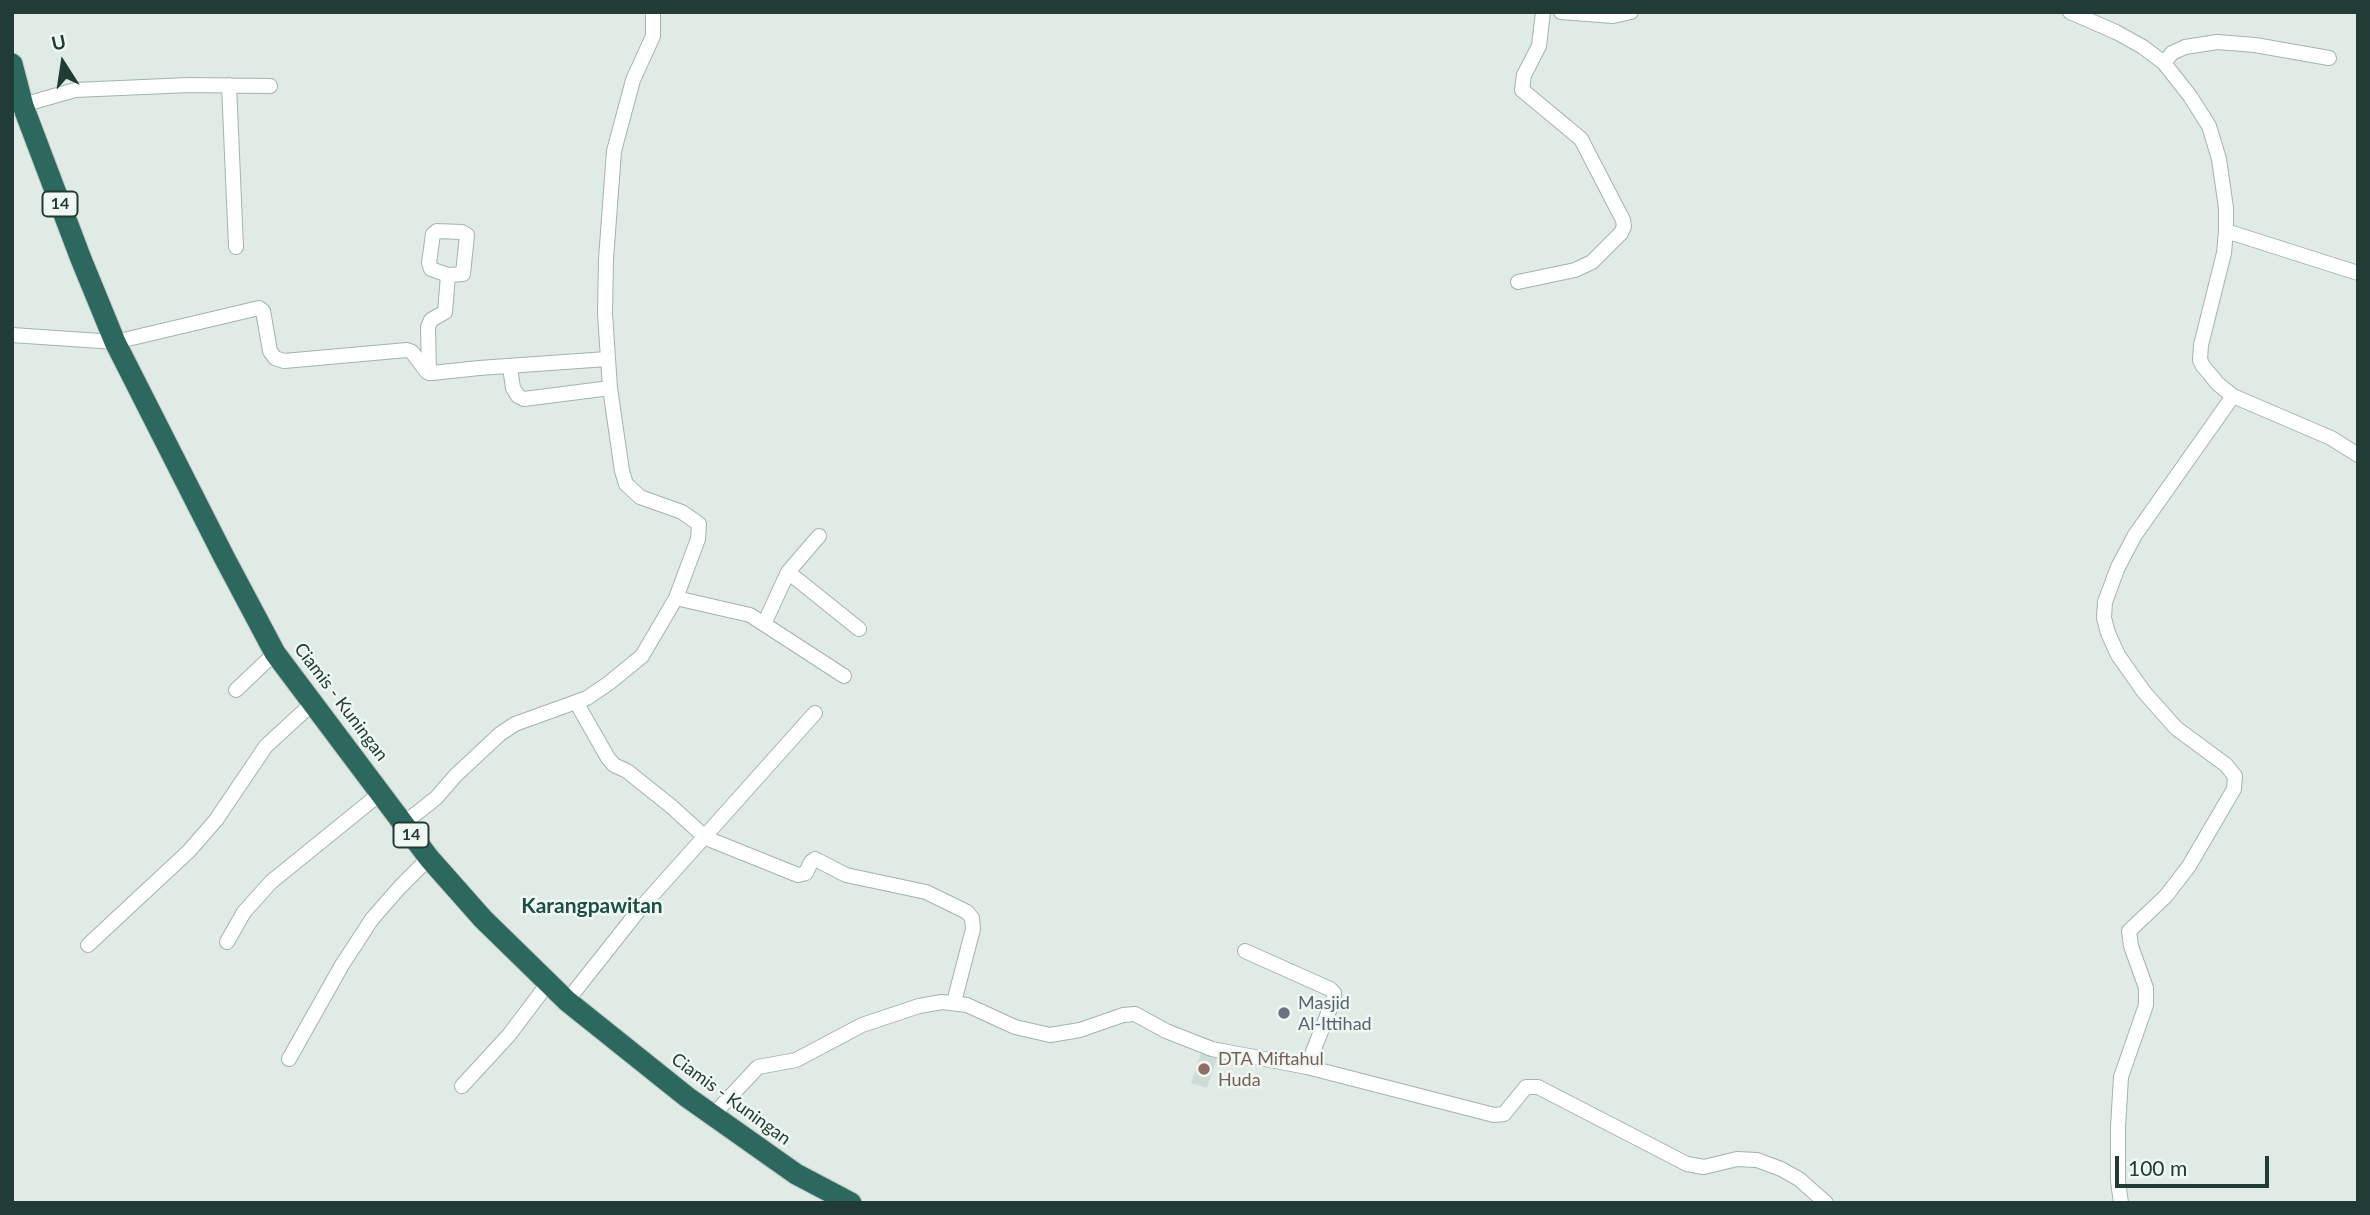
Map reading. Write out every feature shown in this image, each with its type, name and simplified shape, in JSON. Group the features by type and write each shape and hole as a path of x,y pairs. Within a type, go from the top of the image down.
{"highway":[{"name":"Ciamis - Kuningan","path":"12,64 18,107 115,342 275,653 429,858 483,919 567,1001 634,1056 713,1115 796,1174 851,1203"}],"street":[{"path":"403,824 436,798 456,775 500,734 515,724 576,702 609,683 642,656 676,598 698,539 699,524 682,512 640,497 626,484 607,359 605,279 614,151 633,80 653,36 653,12"},
{"path":"1518,282 1575,270 1591,262 1621,233 1624,226 1581,139 1522,90 1524,75 1539,46 1543,12"},
{"path":"1561,12 1613,16 1631,12"},
{"path":"2070,12 2116,32 2164,63 2196,104 2209,126 2219,159 2226,208 2226,231 2224,253 2200,354 2203,366 2217,384 2233,396 2331,438 2358,456"},
{"path":"2164,63 2172,53 2185,47 2217,42 2255,45 2329,58"},
{"path":"229,85 236,247"},
{"path":"18,107 47,96 75,90 270,86"},
{"path":"2226,231 2358,272"},
{"path":"429,373 428,327 431,320 445,312 448,275"},
{"path":"12,335 115,342 259,308 264,311 270,351 279,360 407,350 412,352 429,373"},
{"path":"429,373 607,359"},
{"path":"510,367 513,388 518,396 524,399 610,388"},
{"path":"2121,1203 2118,1181 2118,1127 2121,1077 2146,1005 2146,988 2131,946 2129,931 2166,896 2189,866 2234,789 2235,776 2226,765 2176,728 2144,692 2118,655 2108,633 2104,618 2105,601 2113,578 2135,535 2233,396"},
{"path":"764,624 788,572 819,536"},
{"path":"788,572 859,629"},
{"path":"676,598 750,615 844,676"},
{"path":"236,690 275,653"},
{"path":"88,945 189,851 216,820 265,746 314,702"},
{"path":"576,702 614,765 626,771 672,807 706,838 790,872 803,874 812,861 817,860 846,875 926,892 967,912 972,918 973,929 954,1002"},
{"path":"567,1001 639,910 815,713"},
{"path":"227,942 244,912 271,882 382,792"},
{"path":"289,1059 372,919 429,858"},
{"path":"1245,951 1334,993 1307,1067"},
{"path":"462,1086 502,1043 549,982"},
{"path":"713,1115 758,1067 796,1060 862,1025 919,1006 954,1002 978,1009 1023,1030 1050,1035 1080,1030 1123,1015 1135,1014 1166,1031 1212,1049 1307,1067 1500,1115 1504,1114 1525,1087 1538,1087 1607,1125 1688,1164 1704,1167 1737,1159 1757,1160 1782,1169 1799,1179 1826,1203"}],"shaded area":[{"name":"DTA Miftahul Huda","path":"1202,1050 1218,1055 1207,1088 1191,1083"}],"place":[{"name":"Masjid Al-Ittihad","path":"1284,1013"},
{"name":"DTA Miftahul Huda","path":"1204,1069"}],"district":[{"name":"Karangpawitan","path":"592,906"}]}
